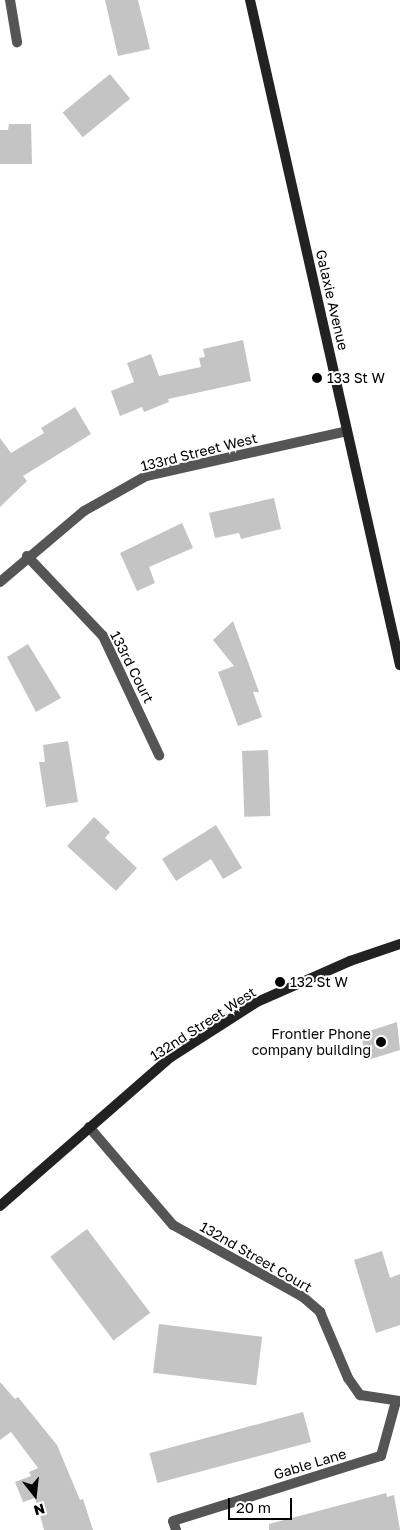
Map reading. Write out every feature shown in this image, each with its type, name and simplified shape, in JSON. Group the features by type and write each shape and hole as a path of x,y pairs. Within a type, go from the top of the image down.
{"street":[{"path":"10,0 17,42"},
{"name":"Galaxie Avenue","path":"250,0 400,665"},
{"name":"133rd Street West","path":"0,582 27,556 84,511 146,476 347,431"},
{"name":"133rd Court","path":"27,556 103,636 159,755"},
{"name":"132nd Street West","path":"0,1206 171,1057 257,1002 350,961 400,944"},
{"name":"132nd Street Court","path":"89,1127 173,1225 302,1297 320,1312 348,1378 360,1394 398,1401"},
{"name":"Gable Lane","path":"176,1530 173,1521 381,1456 398,1401"}],"building":[{"path":"105,0 138,0 150,49 118,56"},
{"path":"110,74 130,99 83,137 63,112"},
{"path":"9,124 31,124 32,164 0,164 0,130 8,130"},
{"path":"243,340 251,381 168,399 169,402 144,412 142,407 120,416 111,391 134,382 127,363 151,354 159,376 201,367 199,358 205,357 203,349"},
{"path":"75,407 91,434 23,476 27,481 0,507 0,438 11,453 44,433 41,428"},
{"path":"274,498 281,529 241,539 239,533 215,538 209,513"},
{"path":"182,523 193,548 149,567 155,583 137,591 120,553"},
{"path":"233,621 259,692 253,692 262,717 238,726 218,672 234,666 213,640"},
{"path":"28,644 61,698 36,712 7,657"},
{"path":"68,741 78,802 46,807 39,762 45,762 43,745"},
{"path":"268,750 270,816 244,817 242,751"},
{"path":"94,817 110,832 105,838 137,868 116,891 67,846"},
{"path":"216,825 242,868 223,879 211,859 176,881 162,859"},
{"name":"Frontier Phone company building","path":"397,1022 400,1050 368,1060 360,1034"},
{"path":"87,1229 150,1313 113,1341 50,1257"},
{"path":"382,1251 390,1278 400,1274 400,1325 376,1333 354,1260"},
{"path":"159,1324 262,1337 256,1385 153,1373"},
{"path":"0,1382 15,1399 18,1397 57,1445 80,1500 83,1499 93,1530 44,1530 35,1498 23,1502 15,1482 31,1476 29,1472 38,1468 11,1432 0,1440"},
{"path":"303,1412 311,1442 157,1483 149,1453"},
{"path":"386,1493 387,1497 394,1495 400,1530 269,1530 269,1524"}],"place":[{"name":"133 St W","path":"317,378"},
{"name":"132 St W","path":"280,982"},
{"name":"Frontier Phone company building","path":"381,1042"}]}
